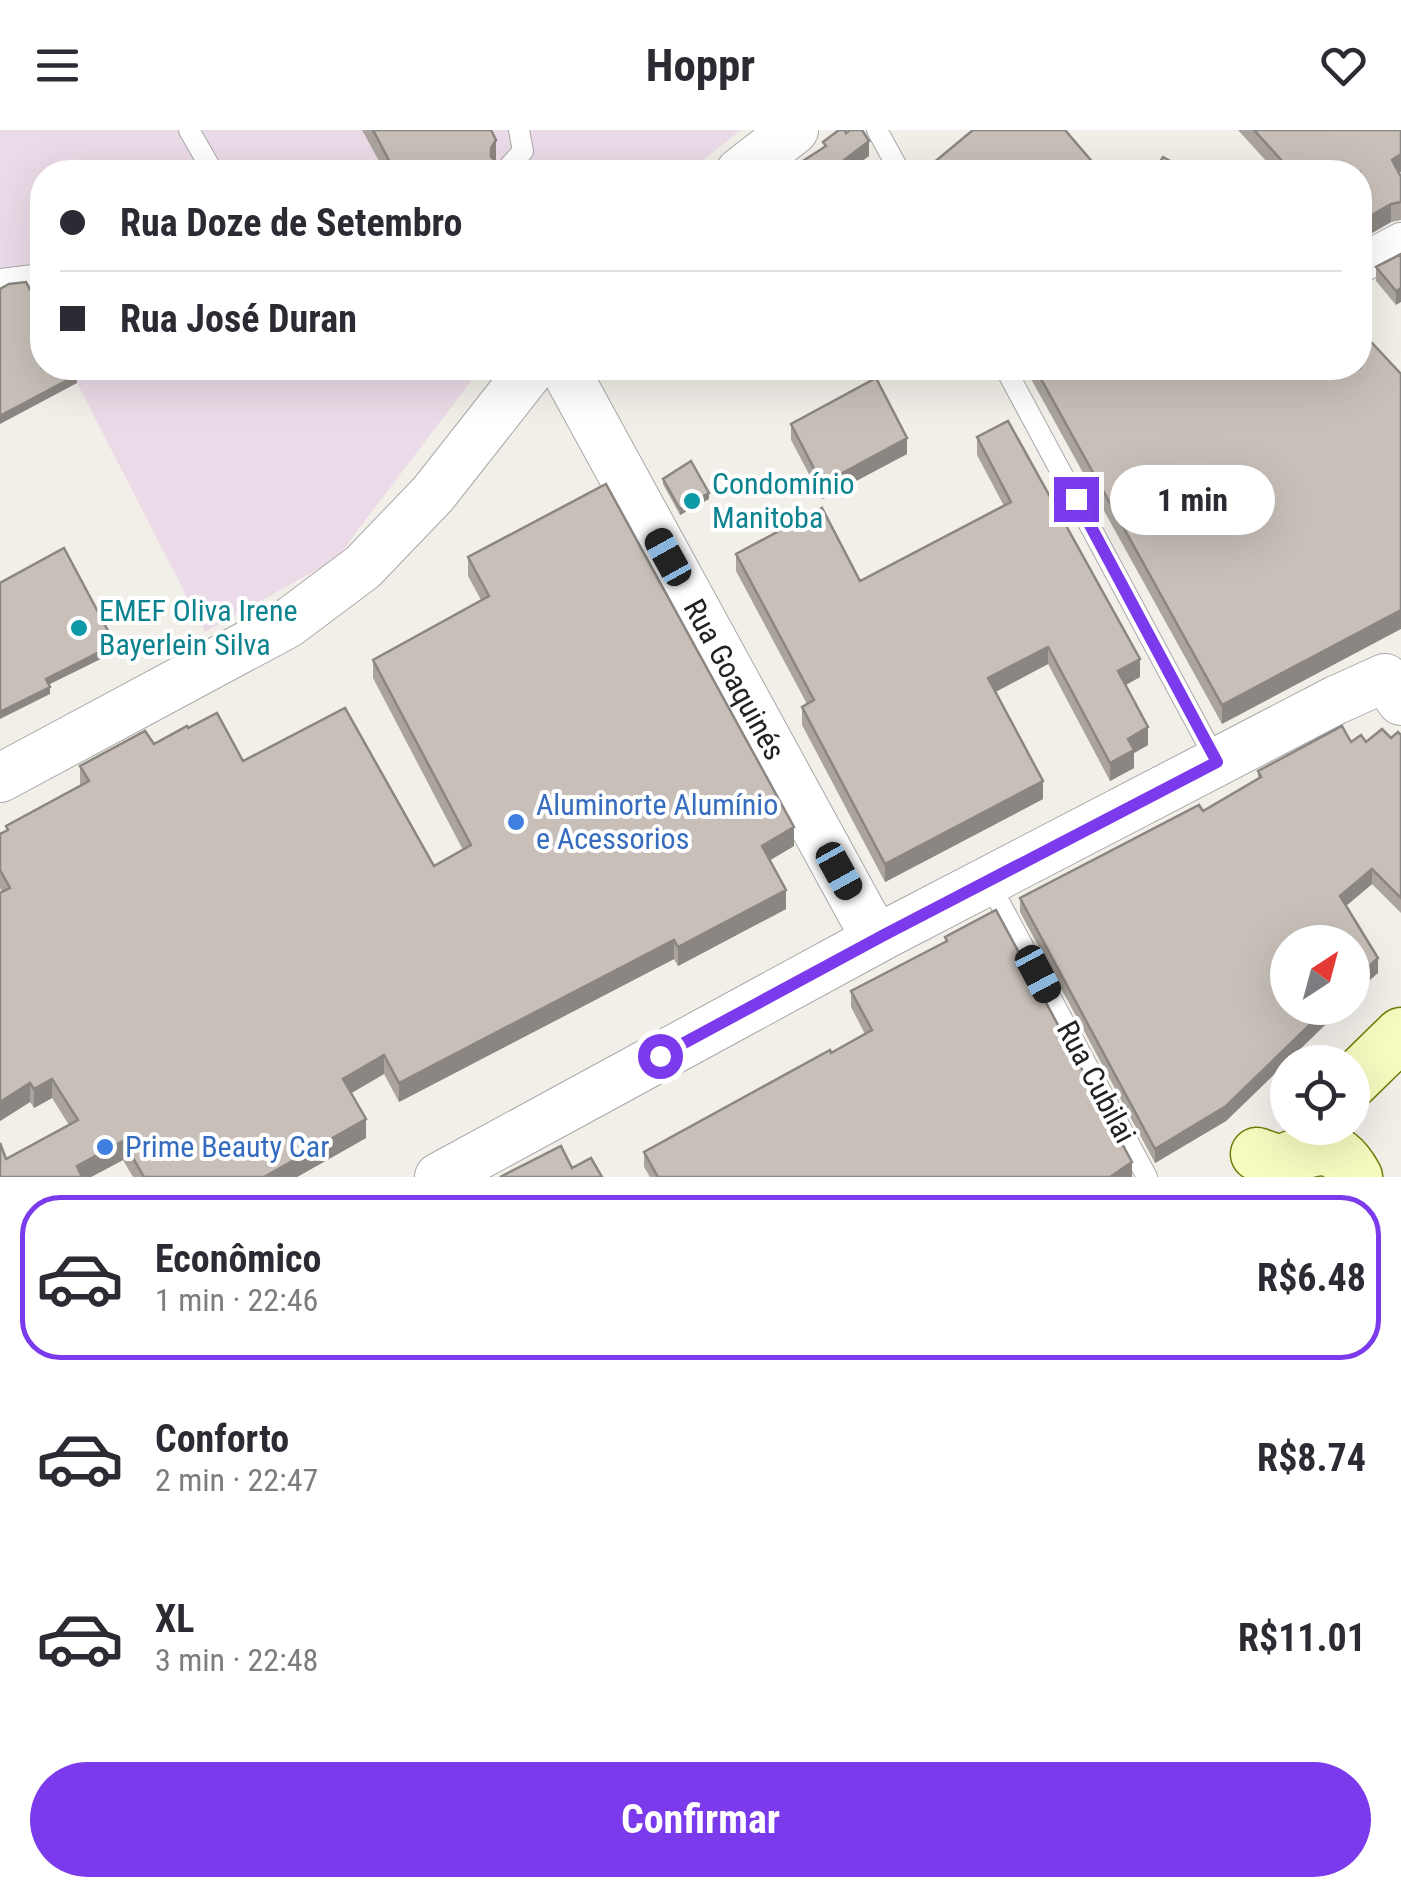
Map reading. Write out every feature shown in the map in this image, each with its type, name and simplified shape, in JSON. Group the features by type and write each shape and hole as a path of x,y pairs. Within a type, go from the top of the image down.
{"main road":[{"path":"1370,1064 1401,1034"},
{"path":"1257,1153 1280,1162 1312,1148 1324,1148 1341,1155 1356,1177"}],"street":[{"path":"755,160 794,130"},
{"path":"1372,258 1401,242"},
{"path":"0,778 288,624 363,567 433,494 523,380"},
{"name":"Rua Goaquinés","path":"571,380 876,939"},
{"path":"442,1176 876,939 1336,700 1396,683"}],"lane":[{"path":"190,130 206,160"},
{"path":"514,160 523,150 520,130"},
{"path":"877,130 893,160"},
{"path":"0,279 30,275"},
{"path":"1011,380 1217,762"},
{"name":"Rua Cubilai","path":"988,881 1147,1177"}],"shaded area":[{"path":"0,130 741,130 703,160 30,160 30,380 472,380 336,559 205,632 77,383 0,424"}],"building":[{"path":"373,130 491,130 496,140 491,148 494,160 389,160"},
{"path":"839,130 862,130 869,141 844,160 804,160 826,146 823,142"},
{"path":"973,130 1065,130 1091,160 937,160"},
{"path":"1254,130 1401,130 1401,154 1392,160 1401,177 1401,202 1372,215 1372,160 1281,160"},
{"path":"1401,254 1401,288 1396,291 1376,267"},
{"path":"26,282 30,290 30,380 68,380 0,416 0,289"},
{"path":"1372,343 1401,374 1401,610 1222,705 1042,380 1372,380"},
{"path":"877,380 907,438 822,484 791,424"},
{"path":"1008,421 1140,659 1118,671 1148,727 1128,739 1134,750 1110,763 1048,647 988,678 1043,781 885,864 802,707 814,700 736,554 822,508 860,581 1011,502 977,437"},
{"path":"691,461 709,493 680,509 663,479"},
{"path":"606,484 794,827 762,846 786,890 678,947 674,940 399,1083 384,1055 343,1079 366,1119 264,1177 144,1177 123,1141 77,1166 82,1177 0,1177 0,1143 6,1159 78,1120 52,1079 34,1089 30,1083 0,1102 0,893 10,888 0,870 0,834 8,830 6,826 89,781 80,766 145,731 154,744 217,713 243,761 345,708 434,866 471,845 373,660 489,596 468,557"},
{"path":"64,548 115,644 46,679 50,687 0,712 0,583"},
{"path":"1342,726 1351,742 1361,735 1366,742 1382,729 1391,738 1398,732 1401,898 1372,869 1340,896 1358,925 1270,925 1270,1025 1310,1025 1289,1045 1270,1045 1270,1063 1226,1106 1155,1149 1020,898 1199,805 1203,811 1261,777 1258,771"},
{"path":"996,910 1132,1162 1110,1177 658,1177 644,1152 872,1030 851,991 947,941 945,937"},
{"path":"1370,945 1378,958 1370,965"},
{"path":"561,1146 572,1168 591,1158 602,1177 500,1177"}],"place":[{"name":"Condomínio Manitoba","path":"692,501"},
{"name":"EMEF Oliva Irene Bayerlein Silva","path":"79,628"},
{"name":"Aluminorte Alumínio e Acessorios","path":"516,822"},
{"name":"Prime Beauty Car","path":"105,1147"}],"route":[{"path":"660,1056 1217,762 1076,499"}]}
